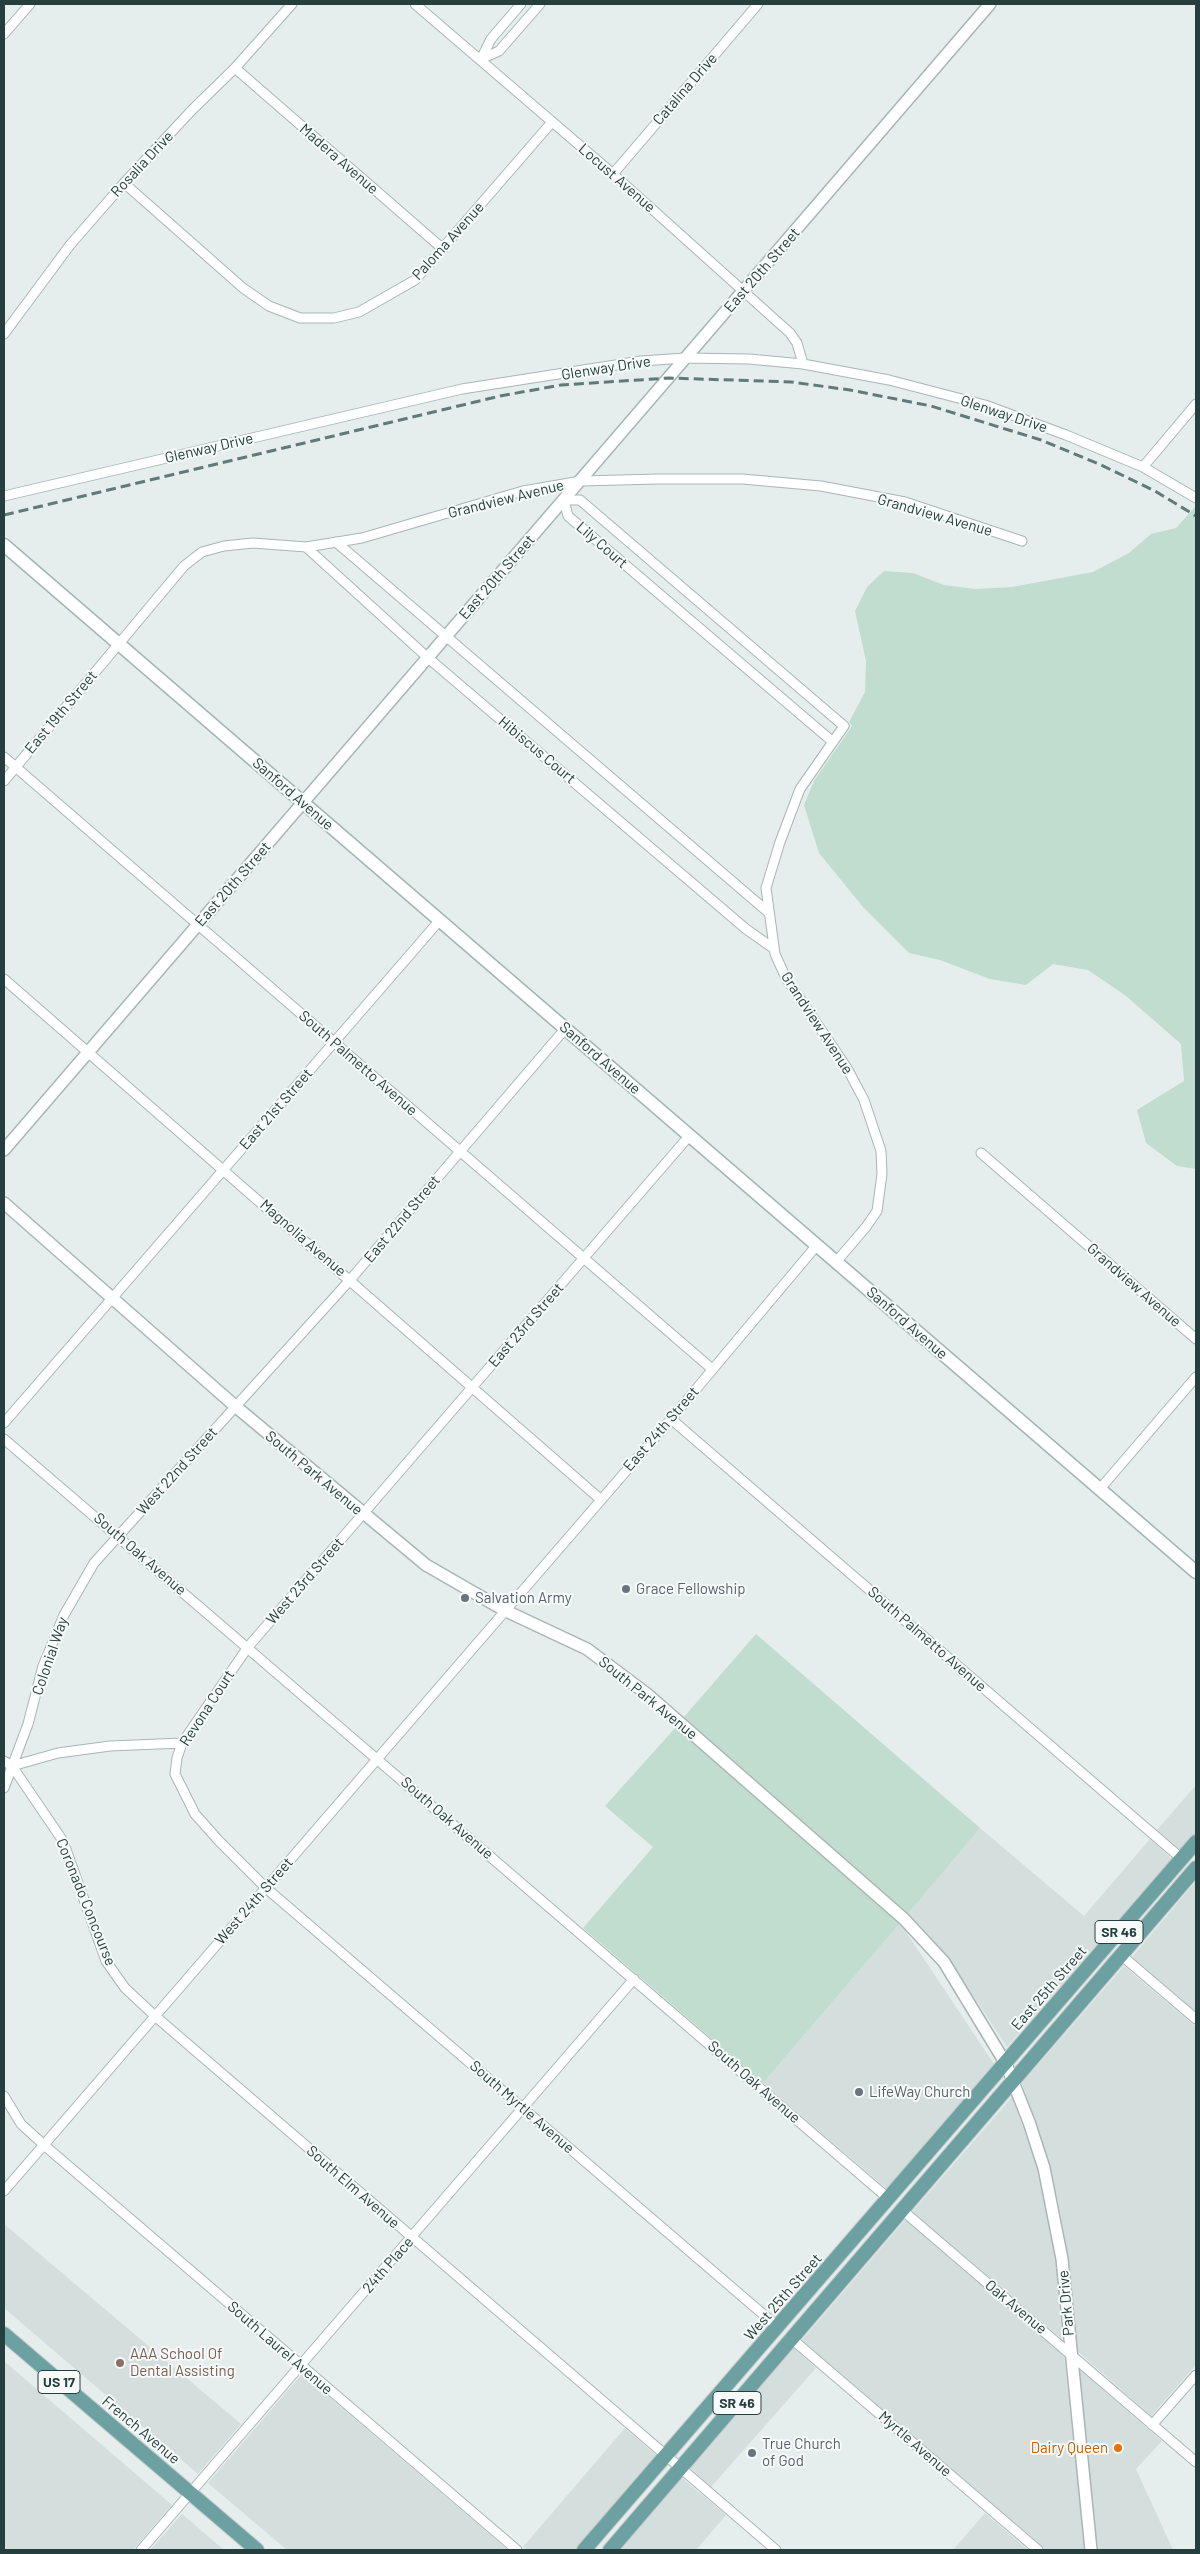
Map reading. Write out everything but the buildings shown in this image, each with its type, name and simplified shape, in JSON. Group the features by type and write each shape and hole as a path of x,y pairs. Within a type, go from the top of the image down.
{"main road":[{"name":"Sanford Avenue","path":"5,549 118,643 1196,1572"},
{"name":"East 25th Street","path":"1006,2064 1196,1842"},
{"path":"1176,1891 1178,1876 1196,1855"},
{"name":"SR 46","path":"610,2550 1196,1868"},
{"name":"West 25th Street","path":"584,2550 1006,2064"},
{"path":"792,2339 796,2322 826,2286 832,2265"},
{"name":"French Avenue","path":"4,2334 256,2550"}],"street":[{"path":"4,34 30,4"},
{"name":"Rosalia Drive","path":"4,334 70,245 124,183 235,68 292,4"},
{"name":"Locust Avenue","path":"415,4 612,174 790,334 797,343 803,364"},
{"path":"481,59 491,39 521,4"},
{"path":"481,59 499,51 540,4"},
{"name":"Catalina Drive","path":"612,174 758,4"},
{"name":"East 20th Street","path":"4,1150 990,4"},
{"name":"Madera Avenue","path":"235,68 443,249"},
{"name":"Paloma Avenue","path":"124,183 243,288 268,306 300,318 334,318 358,312 415,280 552,122"},
{"name":"Glenway Drive","path":"4,496 462,389 641,361 685,358 749,359 803,364 889,380 986,406 1066,435 1143,467 1196,498"},
{"path":"1143,467 1196,404"},
{"name":"Grandview Avenue","path":"118,643 184,566 202,552 224,546 254,543 306,547 362,538 523,491 581,481 742,479 821,486 905,502 1022,541"},
{"name":"Lily Court","path":"832,742 568,516 564,500 580,500 844,726"},
{"name":"Hibiscus Court","path":"336,542 768,912"},
{"name":"Hibiscus Court","path":"306,547 427,657 746,929 773,948"},
{"name":"East 19th Street","path":"4,781 118,643"},
{"name":"Grandview Avenue","path":"836,1262 877,1211 882,1174 881,1151 864,1100 847,1068 786,978 773,948 766,888 780,842 800,789 844,726"},
{"name":"South Palmetto Avenue","path":"4,757 712,1369"},
{"name":"East 21st Street","path":"4,1423 440,920"},
{"name":"Magnolia Avenue","path":"4,979 600,1499"},
{"name":"East 22nd Street","path":"235,1406 350,1280 459,1151 566,1029"},
{"name":"East 23rd Street","path":"362,1514 690,1135"},
{"name":"Grandview Avenue","path":"981,1153 1196,1339"},
{"name":"South Park Avenue","path":"4,1203 235,1406 362,1514 426,1565 504,1610 587,1650 615,1668 904,1919 944,1962 1006,2064"},
{"name":"East 24th Street","path":"504,1610 671,1418 816,1245"},
{"path":"1100,1490 1196,1377"},
{"name":"West 22nd Street","path":"118,1536 235,1406"},
{"name":"South Palmetto Avenue","path":"671,1418 1182,1859"},
{"name":"South Oak Avenue","path":"4,1439 889,2199"},
{"name":"West 23rd Street","path":"248,1647 362,1514"},
{"name":"Colonial Way","path":"4,1788 28,1724 43,1666 64,1615 94,1563 118,1536"},
{"name":"West 24th Street","path":"4,2191 504,1610"},
{"name":"Revona Court","path":"248,1647 182,1743 177,1758 175,1774 195,1814 219,1842 266,1888"},
{"path":"12,1766 58,1753 110,1746 182,1743"},
{"name":"Coronado Concourse","path":"4,1761 12,1766 63,1841 106,1961 125,1988 154,2016"},
{"name":"South Myrtle Avenue","path":"266,1888 778,2327"},
{"path":"1121,1955 1196,2019"},
{"name":"24th Place","path":"141,2550 634,1979"},
{"name":"South Elm Avenue","path":"154,2016 776,2550"},
{"name":"Park Drive","path":"1006,2064 1044,2168 1055,2216 1062,2259 1091,2550"},
{"name":"South Laurel Avenue","path":"4,2096 21,2124 44,2145 517,2550"},
{"name":"Oak Avenue","path":"902,2210 1070,2352 1196,2462"},
{"name":"Myrtle Avenue","path":"792,2339 1038,2550"},
{"path":"1152,2425 1196,2375"}],"shaded area":[{"path":"1196,1785 1196,1832 1180,1850 1157,1830"},
{"path":"980,1828 1084,1916 1150,1839 1172,1859 1007,2047 949,1959 908,1914"},
{"path":"1196,1881 1196,2012 1132,1957"},
{"path":"900,1923 994,2064 887,2189 763,2083"},
{"path":"1124,1966 1196,2027 1196,2365 1151,2416 1076,2350 1068,2259 1061,2215 1050,2167 1022,2083"},
{"path":"1012,2097 1038,2169 1049,2216 1056,2258 1062,2339 912,2212"},
{"path":"906,2219 1064,2355 1085,2550 1045,2550 802,2340"},
{"path":"4,2224 241,2424 198,2474 4,2308"},
{"path":"794,2348 816,2368 711,2487 689,2467"},
{"path":"4,2361 172,2505 133,2550 4,2550"},
{"path":"1077,2367 1162,2441 1136,2469 1173,2550 1097,2550"},
{"path":"302,2374 508,2550 287,2550 208,2483"},
{"path":"625,2428 656,2455 575,2550 527,2550 523,2547"},
{"path":"681,2477 726,2515 696,2550 619,2550"},
{"path":"985,2513 1028,2550 953,2550"},
{"path":"182,2514 224,2550 150,2550"}],"green space":[{"path":"1196,506 1196,1169 1177,1166 1146,1143 1137,1110 1184,1081 1181,1044 1126,996 1088,970 1053,964 1026,985 990,979 940,960 909,953 863,907 819,853 804,805 814,781 852,726 849,722 865,692 866,661 855,611 867,587 884,571 913,573 944,585 975,589 1012,587 1093,572 1129,553 1151,534 1176,528"},
{"path":"756,1634 980,1828 908,1914 683,1718"},
{"path":"676,1727 900,1923 763,2083 583,1928 653,1847 605,1806"}],"railway":[{"path":"4,515 500,396 561,385 669,378 791,382 850,390 931,406 1041,440 1099,464 1155,491 1196,516"}],"place":[{"name":"Grace Fellowship","path":"626,1589"},
{"name":"Salvation Army","path":"465,1598"},
{"name":"LifeWay Church","path":"859,2092"},
{"name":"AAA School Of Dental Assisting","path":"120,2363"},
{"name":"Dairy Queen","path":"1118,2448"},
{"name":"True Church of God","path":"752,2453"}]}
